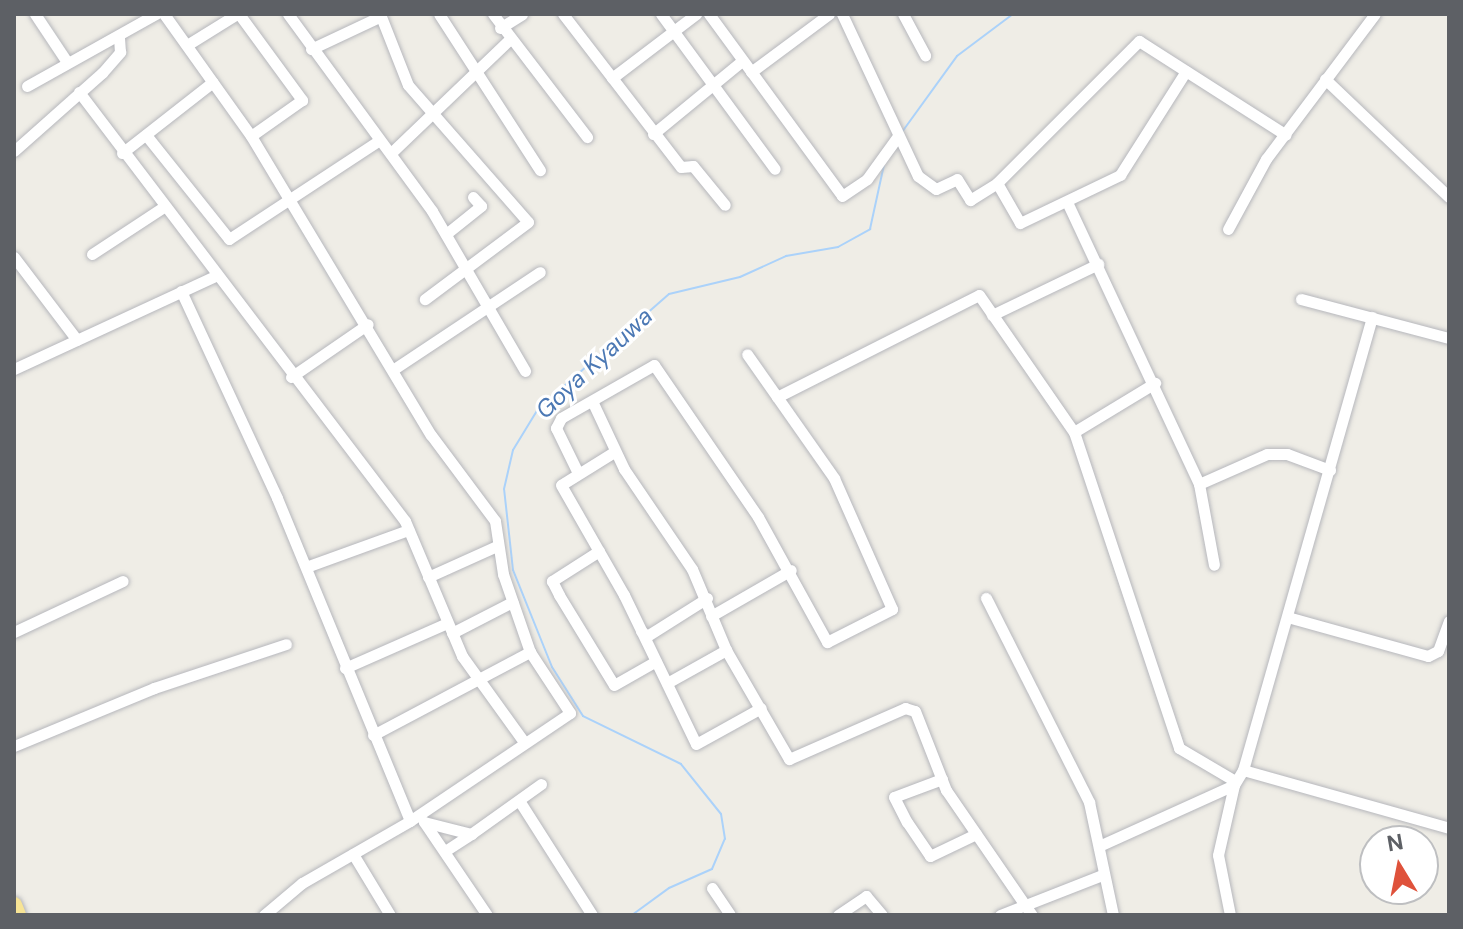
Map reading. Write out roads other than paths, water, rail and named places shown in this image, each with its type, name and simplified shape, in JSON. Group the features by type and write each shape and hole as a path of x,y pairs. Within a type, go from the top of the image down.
{"highway":[{"path":"14,905 18,915"}],"street":[{"path":"35,14 67,62"},
{"path":"27,86 67,62 119,38 156,14"},
{"path":"164,14 251,136 368,324 431,435 495,521 497,546 530,652 570,713 524,742 418,819 353,854 272,912"},
{"path":"187,45 238,14 302,100 251,136"},
{"path":"288,14 378,141 391,153 446,234 525,371"},
{"path":"439,14 474,73 540,170"},
{"path":"493,14 509,40 587,137"},
{"path":"500,28 522,14"},
{"path":"563,14 653,134 681,167 693,166 725,205"},
{"path":"661,14 712,91 775,169"},
{"path":"612,78 696,14"},
{"path":"709,14 842,196 867,179 898,136"},
{"path":"751,72 829,14"},
{"path":"842,14 918,176 936,189 957,179 970,200 997,183 1139,41 1286,135"},
{"path":"903,14 925,55"},
{"path":"1228,229 1237,204 1375,14"},
{"path":"311,49 381,15 408,85 528,222 468,270 425,299"},
{"path":"14,151 120,52 119,38"},
{"path":"391,153 509,40"},
{"path":"653,134 712,91 742,61"},
{"path":"997,183 1020,223 1120,175 1186,71"},
{"path":"1325,79 1449,197"},
{"path":"122,153 213,82"},
{"path":"79,92 162,208 408,530 449,628 477,683 524,742"},
{"path":"146,135 225,238 291,200 378,141"},
{"path":"446,234 481,206 473,197"},
{"path":"1067,202 1155,383 1199,484 1214,565"},
{"path":"92,254 162,208"},
{"path":"14,257 77,340"},
{"path":"992,315 1098,264"},
{"path":"394,369 489,310 540,272"},
{"path":"14,369 215,276"},
{"path":"181,291 306,567 373,735 418,819 445,851 487,915"},
{"path":"777,397 979,295 1074,432 1179,748 1234,783"},
{"path":"1301,299 1449,338"},
{"path":"1230,915 1218,855 1234,783 1243,770 1291,618 1372,317"},
{"path":"291,377 368,324"},
{"path":"577,471 556,428 561,418 593,403 654,365 791,570 827,642 895,605 834,478 747,354"},
{"path":"1074,432 1155,383"},
{"path":"593,403 614,452 707,598 711,616 726,650 793,760 909,707 942,779 1032,915"},
{"path":"614,452 577,471 561,485 599,551 696,744 761,708"},
{"path":"1199,484 1267,454 1287,454 1330,470"},
{"path":"306,567 408,530"},
{"path":"428,577 497,546"},
{"path":"599,551 552,581 559,595 614,685 656,661"},
{"path":"711,616 791,570"},
{"path":"14,632 123,581"},
{"path":"640,630 647,636 707,598"},
{"path":"986,598 1089,802 1102,875 1113,915"},
{"path":"345,668 512,602"},
{"path":"1291,618 1428,656 1438,651 1449,621"},
{"path":"14,746 154,688 286,644"},
{"path":"667,683 726,650"},
{"path":"373,735 477,683 530,652"},
{"path":"1243,770 1449,828"},
{"path":"942,779 894,797 907,822 930,856 976,834"},
{"path":"1099,846 1234,783"},
{"path":"445,851 520,802 541,784"},
{"path":"520,802 592,915"},
{"path":"418,819 471,834"},
{"path":"353,854 390,915"},
{"path":"1000,915 1023,902 1102,875"},
{"path":"712,888 730,915"},
{"path":"838,915 866,896 882,915"}],"waterway":[{"name":"Goya Kyauwa","path":"902,132 957,56 1013,14"},
{"name":"Goya Kyauwa","path":"632,915 669,888 712,869 725,839 721,814 681,764 583,716 552,667 513,570 504,489 513,450 538,409 669,294 740,277 786,256 838,247 870,229 884,165"}]}
